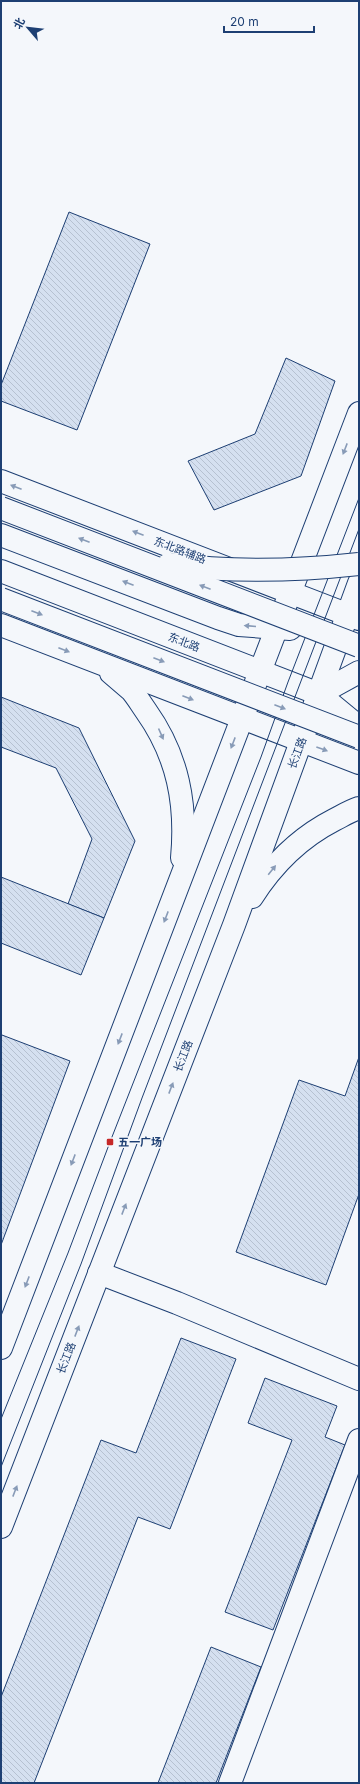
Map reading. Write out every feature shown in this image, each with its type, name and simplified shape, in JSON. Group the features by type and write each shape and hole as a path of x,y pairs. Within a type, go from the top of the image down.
{"main road":[{"path":"1,1348 277,628 284,590 359,413"},
{"name":"东北路辅路","path":"1,481 318,603 352,623"},
{"path":"1,508 359,646"},
{"path":"1,535 202,612 240,625 277,628 352,623"},
{"path":"132,559 196,568 250,571 311,569 359,564"},
{"name":"东北路","path":"1,571 319,694 359,727"},
{"path":"318,603 359,581"},
{"name":"长江路","path":"1,1528 234,925 319,694 352,623 359,581"},
{"path":"202,612 284,590"},
{"path":"1,600 359,737"},
{"path":"1,626 359,763"},
{"path":"99,663 132,692 158,728 174,763 182,798 184,837 180,881"},
{"path":"319,694 359,672"},
{"path":"234,925 259,886 286,853 314,831 359,808"},
{"path":"99,1273 177,1303 359,1379"},
{"path":"230,1783 359,1440"}],"building":[{"path":"69,212 150,244 77,430 1,401 1,385"},
{"path":"286,358 335,381 301,476 214,510 188,461 255,434"},
{"path":"1,697 79,728 135,841 104,918 68,904 92,839 56,768 1,747"},
{"path":"1,877 104,918 81,975 1,943"},
{"path":"2,1035 70,1061 1,1245 1,1037"},
{"path":"359,1057 359,1194 326,1285 236,1252 299,1080 345,1096"},
{"path":"181,1338 236,1359 170,1529 138,1517 34,1783 1,1783 1,1697 101,1440 136,1453"},
{"path":"265,1378 337,1406 325,1437 345,1445 273,1630 225,1612 292,1440 248,1423"},
{"path":"211,1647 261,1667 216,1783 158,1783"}],"tram line":[{"path":"1,1419 68,1253 261,757 288,682 359,498"},
{"path":"1,1467 81,1264 142,1098 359,529"}],"place":[{"name":"五一广场","path":"110,1142"}]}
